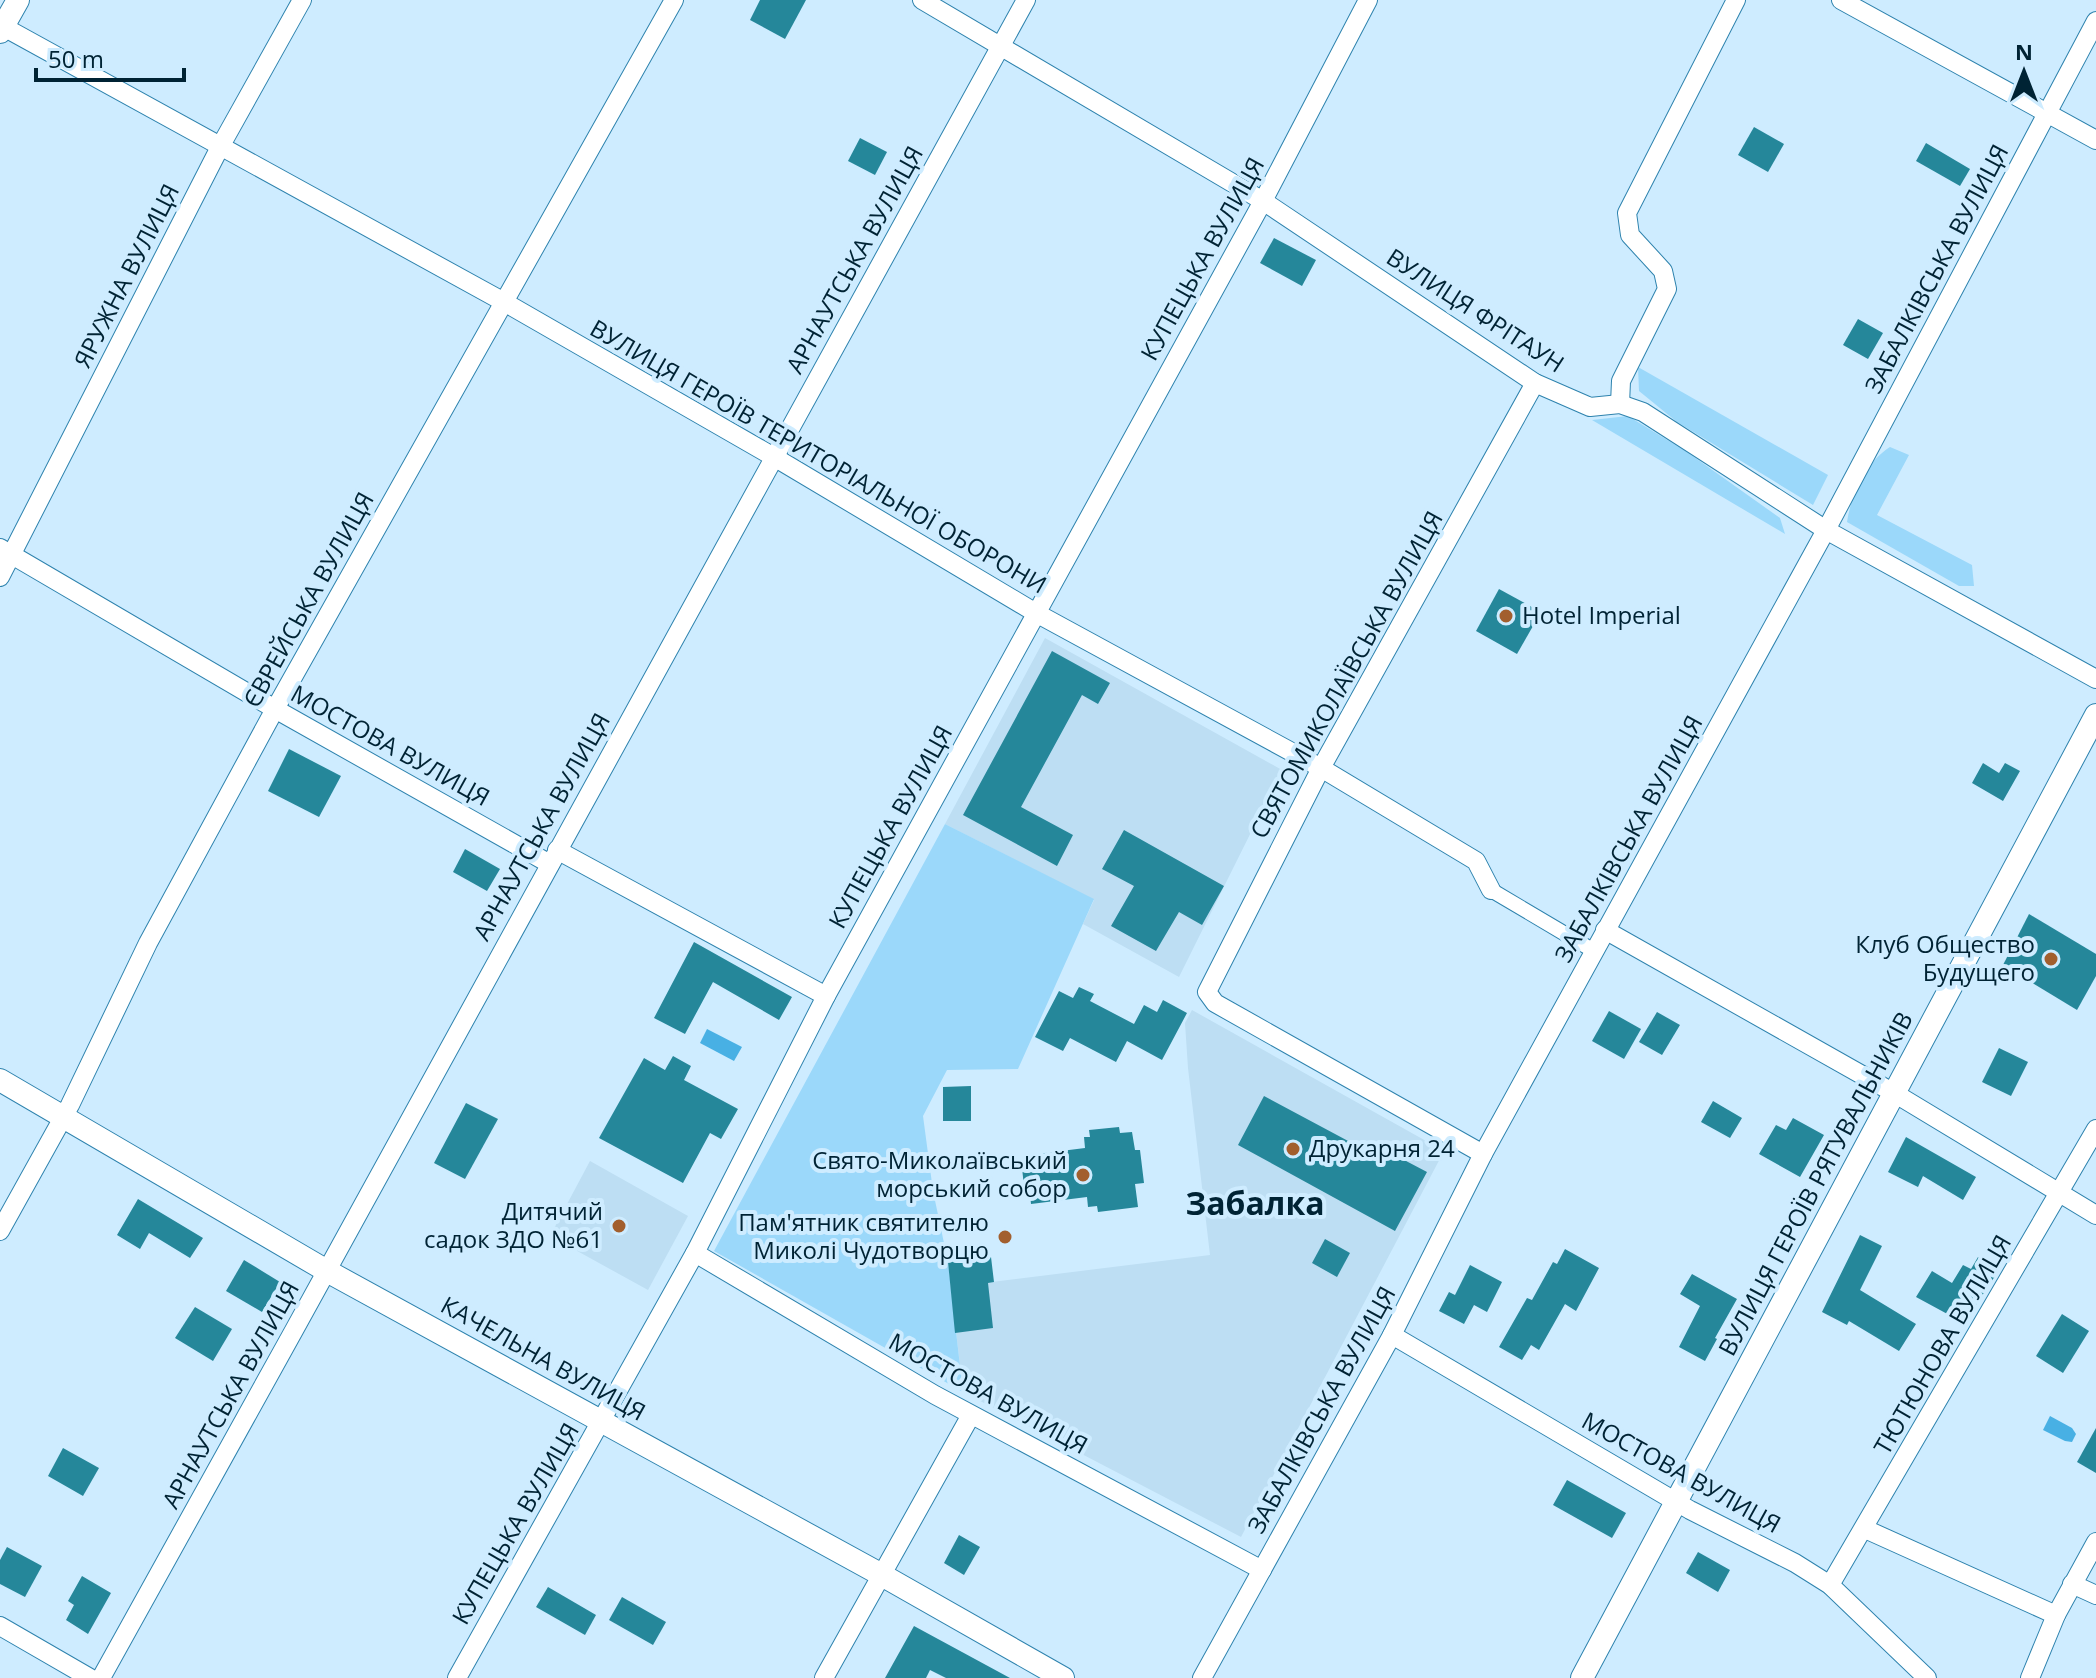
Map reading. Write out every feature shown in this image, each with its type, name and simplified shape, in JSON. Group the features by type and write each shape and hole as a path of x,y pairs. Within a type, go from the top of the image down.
{"street":[{"path":"1,28 18,0"},
{"name":"ЯРУЖНА ВУЛИЦЯ","path":"0,577 6,551 220,147 302,0"},
{"name":"ЄВРЕЙСЬКА ВУЛИЦЯ","path":"0,1231 63,1116 148,943 275,709 674,0"},
{"name":"ВУЛИЦЯ ФРІТАУН","path":"922,0 1263,201 1535,383 1590,407 1620,404 1643,412 1826,530 2096,679"},
{"name":"АРНАУТСЬКА ВУЛИЦЯ","path":"101,1678 1026,0"},
{"name":"КУПЕЦЬКА ВУЛИЦЯ","path":"457,1678 695,1253 826,996 1263,201 1368,0"},
{"path":"1620,404 1621,381 1667,289 1663,271 1630,235 1627,213 1736,0"},
{"path":"1841,0 2096,140"},
{"name":"ЗАБАЛКІВСЬКА ВУЛИЦЯ","path":"1202,1678 1392,1335 1483,1154 1826,530 2096,21"},
{"name":"ВУЛИЦЯ ГЕРОЇВ ТЕРИТОРІАЛЬНОЇ ОБОРОНИ","path":"1,28 504,302 774,457 1036,613 1321,768 1476,861 1491,890 1594,951"},
{"name":"СВЯТОМИКОЛАЇВСЬКА ВУЛИЦЯ","path":"1483,1154 1215,1003 1207,992 1321,768 1535,383"},
{"name":"МОСТОВА ВУЛИЦЯ","path":"6,551 275,709 553,857 826,996"},
{"name":"ВУЛИЦЯ ГЕРОЇВ РЯТУВАЛЬНИКІВ","path":"1582,1678 2096,715"},
{"path":"1605,930 1894,1093 2096,1215"},
{"name":"КАЧЕЛЬНА ВУЛИЦЯ","path":"0,1080 327,1271 880,1574 1063,1678"},
{"name":"ТЮТЮНОВА ВУЛИЦЯ","path":"1830,1585 2096,1129"},
{"name":"МОСТОВА ВУЛИЦЯ","path":"695,1253 971,1415 1262,1570"},
{"name":"МОСТОВА ВУЛИЦЯ","path":"1392,1335 1676,1501 1795,1563 1830,1585 1927,1678"},
{"path":"824,1678 971,1415"},
{"path":"1865,1529 2056,1615"},
{"path":"2032,1677 2056,1615 2096,1542"},
{"path":"2072,1584 2096,1595"},
{"path":"0,1626 90,1678"}],"shaded area":[{"path":"1638,367 1828,475 1813,505 1677,422 1639,391"},
{"path":"1628,416 1687,452 1780,518 1785,534 1592,420"},
{"path":"1890,447 1909,455 1877,515 1972,565 1974,586 1959,586 1847,522 1861,480 1881,453"},
{"path":"1045,638 1282,770 1179,977 1083,924 1094,900 945,824"},
{"path":"945,824 1094,899 1018,1069 947,1070 923,1116 933,1191 948,1262 963,1392 714,1251"},
{"path":"1192,1010 1444,1151 1241,1537 963,1392 951,1287 1210,1255 1188,1068 1185,1023"},
{"path":"707,1029 742,1047 734,1061 700,1043"},
{"name":"Дитячий садок ЗДО №61","path":"590,1161 688,1216 648,1290 550,1236"},
{"path":"2050,1416 2072,1428 2076,1434 2072,1442 2043,1430"}],"building":[{"path":"760,0 806,0 785,39 750,20"},
{"path":"1754,127 1784,144 1768,172 1738,155"},
{"path":"860,138 887,152 875,175 848,161"},
{"path":"1926,143 1970,169 1960,186 1916,161"},
{"path":"1274,238 1316,260 1302,286 1260,263"},
{"path":"1858,319 1883,333 1868,359 1843,345"},
{"path":"1499,589 1541,612 1517,654 1476,631"},
{"path":"1052,651 1110,683 1098,704 1082,695 1021,807 1073,835 1057,866 963,815"},
{"path":"289,749 341,776 319,817 268,791"},
{"path":"1983,763 1999,773 2005,763 2020,771 2003,801 1972,783"},
{"path":"1124,830 1224,886 1202,925 1179,912 1156,951 1111,926 1134,886 1102,869"},
{"path":"465,849 500,869 487,891 453,872"},
{"name":"Клуб Общество Будущего","path":"2029,914 2096,954 2096,976 2077,1010 2003,965"},
{"path":"694,942 792,997 779,1020 713,982 685,1034 654,1018"},
{"path":"1079,987 1094,994 1090,1001 1134,1024 1144,1005 1157,1012 1163,1000 1187,1013 1162,1060 1127,1041 1116,1062 1070,1038 1063,1051 1035,1037 1059,991 1073,998"},
{"path":"1609,1011 1641,1029 1624,1059 1592,1041"},
{"path":"1657,1012 1680,1025 1662,1055 1639,1042"},
{"path":"1999,1048 2028,1062 2011,1096 1982,1082"},
{"path":"673,1056 691,1066 684,1080 738,1109 721,1139 710,1133 683,1183 599,1138 644,1058 665,1070"},
{"path":"971,1086 971,1121 943,1121 943,1087"},
{"path":"1264,1096 1365,1150 1370,1142 1427,1172 1395,1231 1238,1145"},
{"path":"1713,1101 1742,1118 1730,1138 1701,1122"},
{"path":"466,1103 498,1119 465,1179 434,1163"},
{"path":"1793,1118 1824,1135 1800,1177 1759,1154 1776,1125 1786,1130"},
{"name":"Свято-Миколаївський морський собор","path":"1119,1127 1120,1133 1132,1132 1135,1150 1140,1150 1144,1183 1135,1184 1138,1207 1098,1212 1097,1206 1088,1207 1087,1197 1031,1204 1030,1194 1025,1195 1022,1168 1030,1167 1029,1155 1085,1148 1084,1137 1090,1137 1089,1130"},
{"path":"1906,1137 1976,1177 1963,1200 1923,1176 1918,1187 1888,1172"},
{"path":"138,1199 203,1238 190,1258 149,1233 140,1249 117,1235"},
{"path":"1860,1235 1882,1246 1860,1290 1916,1324 1899,1351 1849,1321 1847,1325 1822,1312"},
{"path":"1325,1239 1350,1253 1337,1277 1312,1263"},
{"path":"1565,1249 1599,1268 1576,1311 1565,1304 1539,1350 1531,1345 1522,1360 1499,1347 1527,1298 1532,1300 1553,1262 1557,1264"},
{"path":"991,1257 994,1282 988,1283 993,1328 955,1333 948,1262"},
{"path":"1978,1257 1999,1270 1964,1323 1916,1297 1932,1271 1952,1283 1963,1265 1971,1269"},
{"path":"244,1260 280,1282 262,1312 226,1291"},
{"path":"1470,1265 1502,1282 1487,1312 1474,1305 1464,1324 1439,1311 1449,1292 1455,1295"},
{"path":"1692,1274 1737,1299 1705,1361 1679,1347 1700,1306 1680,1294"},
{"path":"195,1307 232,1329 213,1361 175,1338"},
{"path":"2062,1314 2089,1331 2063,1373 2036,1356"},
{"path":"2096,1428 2096,1473 2077,1462"},
{"path":"63,1448 99,1468 83,1496 48,1476"},
{"path":"1567,1480 1626,1513 1612,1538 1553,1505"},
{"path":"959,1535 980,1547 964,1575 944,1563"},
{"path":"7,1547 42,1566 25,1597 0,1584 0,1560"},
{"path":"1698,1552 1730,1570 1718,1592 1686,1573"},
{"path":"82,1576 111,1593 88,1634 66,1620 74,1605 68,1601"},
{"path":"548,1587 596,1615 585,1635 536,1607"},
{"path":"622,1597 666,1622 653,1645 609,1620"},
{"path":"914,1626 1010,1678 946,1678 930,1670 926,1678 885,1678"}],"place":[{"name":"Hotel Imperial","path":"1506,616"},
{"name":"Клуб Общество Будущего","path":"2051,959"},
{"name":"Друкарня 24","path":"1293,1149"},
{"name":"Свято-Миколаївський морський собор","path":"1083,1175"},
{"name":"Дитячий садок ЗДО №61","path":"619,1226"},
{"name":"Пам'ятник святителю Миколі Чудотворцю","path":"1005,1237"}],"district":[{"name":"Забалка","path":"1255,1204"}]}
